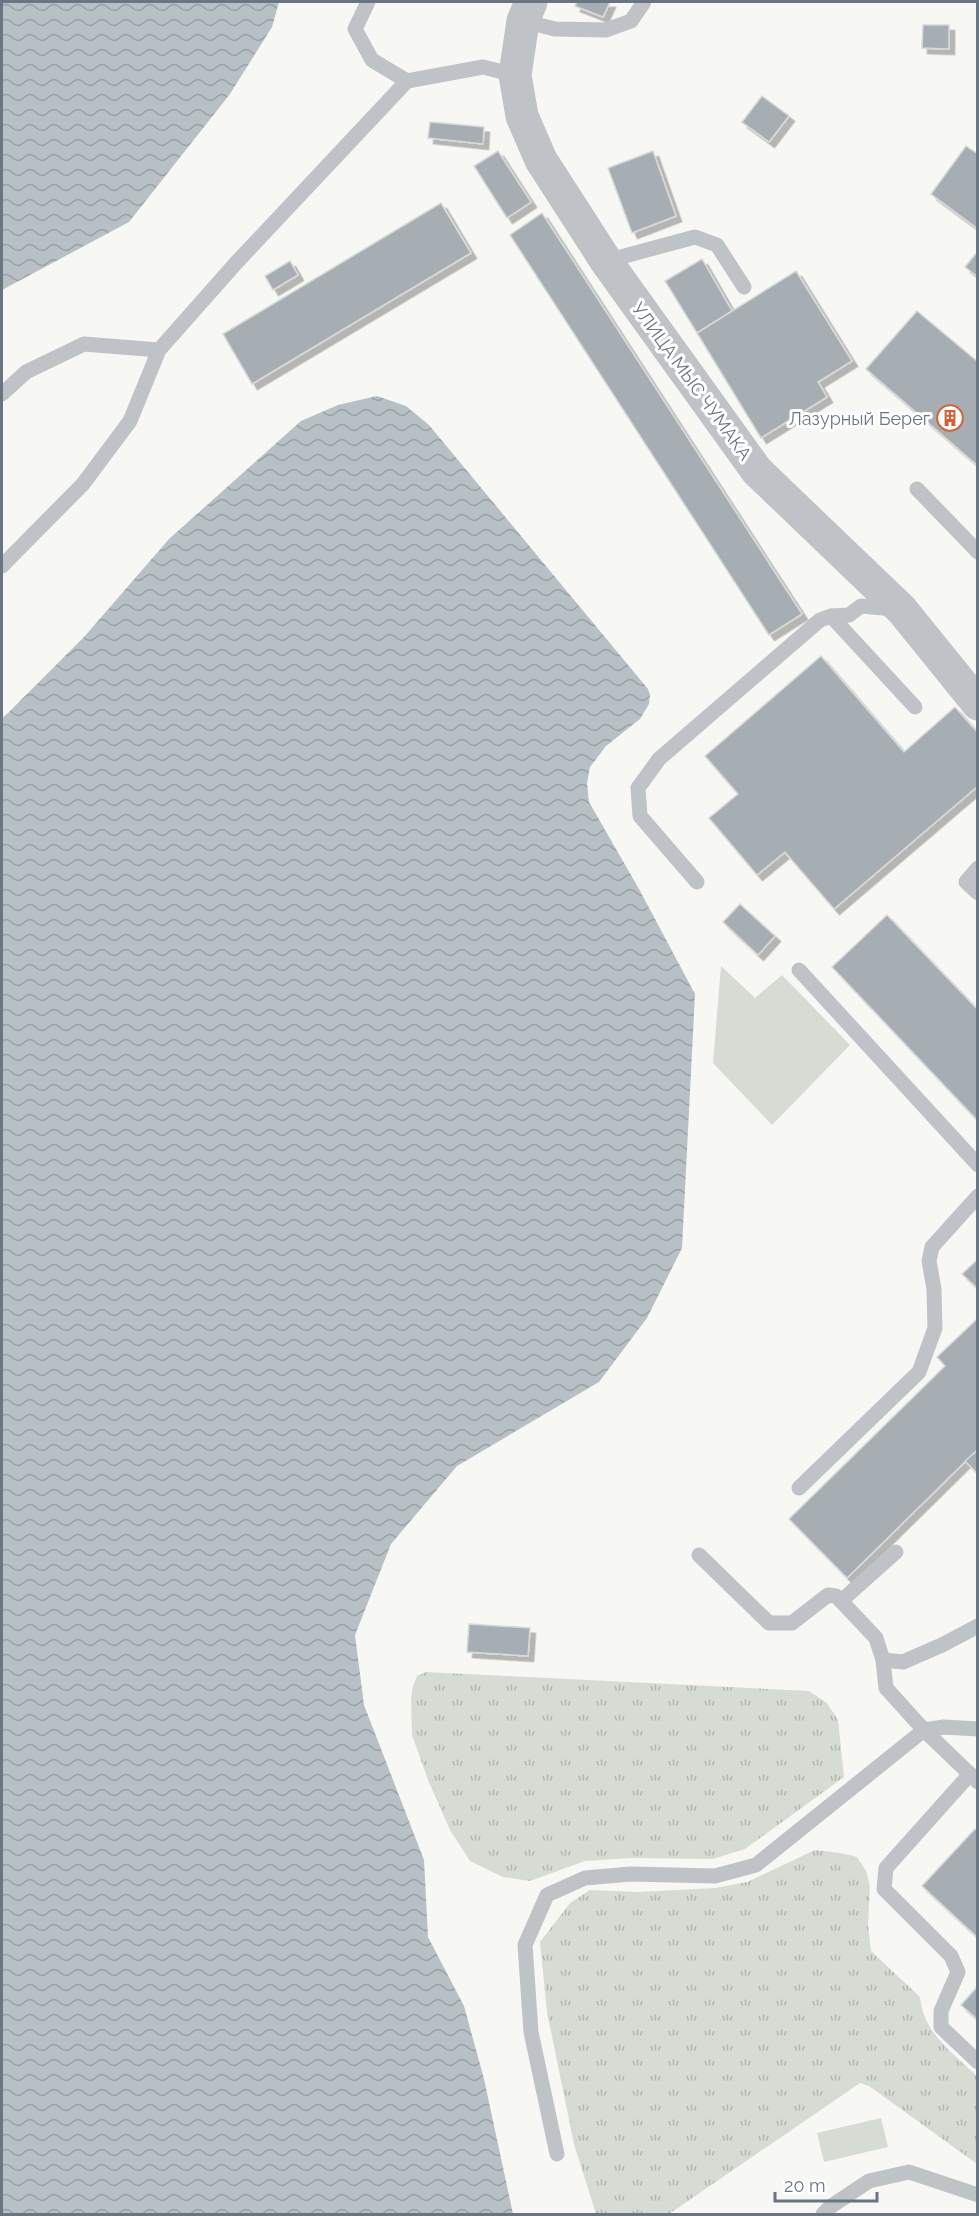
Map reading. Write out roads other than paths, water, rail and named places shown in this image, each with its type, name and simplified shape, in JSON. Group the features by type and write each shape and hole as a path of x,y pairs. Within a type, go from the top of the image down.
{"street":[{"name":"УЛИЦА МЫС ЧУМАКА","path":"527,11 515,75 522,116 541,160 606,261 757,471 902,610 978,704"}],"lane":[{"path":"368,2 355,29 372,60 407,81"},
{"path":"527,11 555,29 606,30 631,21 644,2"},
{"path":"2,566 83,484 130,421 159,351 236,263 407,81 483,67 515,75"},
{"path":"606,261 695,237 717,245 744,287"},
{"path":"2,394 26,372 84,344 159,351"},
{"path":"917,489 978,552"},
{"path":"697,882 640,816 638,788 659,759 820,620 831,616 849,615 861,606 902,610"},
{"path":"831,616 915,708"},
{"path":"978,868 966,882 978,893"},
{"path":"799,970 978,1165"},
{"path":"799,1488 919,1372 935,1328 934,1289 929,1261 932,1246 978,1196"},
{"path":"841,1601 896,1552"},
{"path":"699,1555 769,1623 792,1623 828,1595 836,1596 876,1638 883,1660 886,1688 924,1730 974,1778 886,1868 884,1889 951,1956 958,1972 941,2011 941,2027 978,2062"},
{"path":"883,1660 903,1662 978,1626"},
{"path":"557,2154 531,2032 525,1945 547,1895 585,1878 631,1874 715,1876 756,1865 924,1730 944,1727 978,1729"},
{"path":"823,2214 869,2181 909,2172 978,2195"}],"water":[{"path":"2,2 279,2 272,27 230,94 129,222 2,290"},
{"path":"377,396 406,406 429,425 648,689 649,704 640,719 606,746 590,767 587,783 589,802 695,994 682,1248 647,1318 599,1382 457,1466 391,1544 355,1635 364,1705 424,1860 428,1937 464,2006 484,2079 513,2214 2,2214 2,718 84,637 169,539 301,421 338,405"}],"place":[{"name":"Лазурный Берег","path":"950,418"}]}
